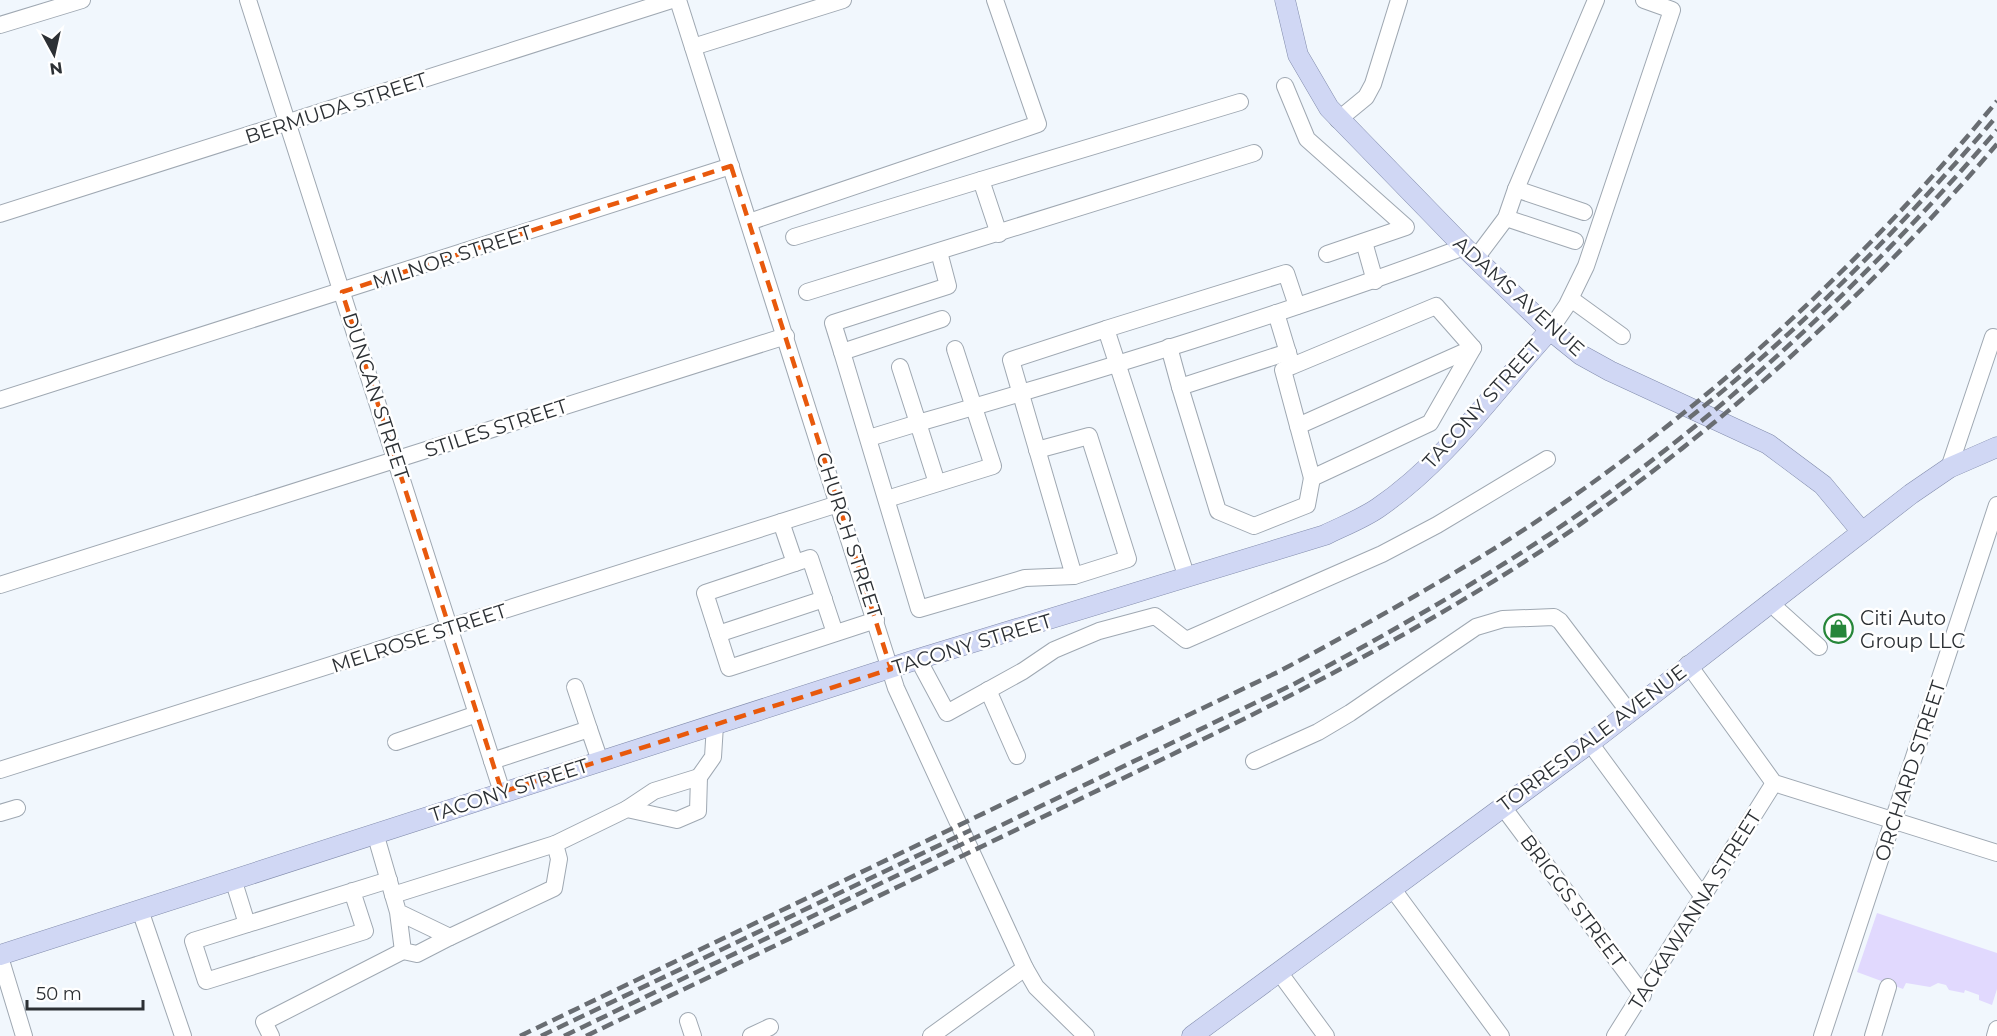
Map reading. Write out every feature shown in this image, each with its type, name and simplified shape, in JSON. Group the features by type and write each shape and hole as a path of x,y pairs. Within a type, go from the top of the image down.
{"main road":[{"name":"ADAMS AVENUE","path":"1285,0 1298,55 1318,94 1338,120 1550,330 1581,354 1610,371 1767,444 1823,485 1862,532"},
{"name":"TACONY STREET","path":"0,956 918,659 1299,544 1376,509 1402,490 1467,427 1550,330"},
{"name":"TORRESDALE AVENUE","path":"1192,1036 1590,743 1688,664 1949,468 1997,447"}],"street":[{"path":"0,25 82,0"},
{"name":"DUNCAN STREET","path":"248,0 502,792"},
{"name":"BERMUDA STREET","path":"0,214 672,0"},
{"name":"CHURCH STREET","path":"678,0 896,688 958,827 1025,968 1036,987 1086,1036"},
{"path":"693,47 843,0"},
{"path":"749,222 1038,124 995,0"},
{"path":"1338,120 1366,97 1399,0"},
{"path":"869,438 1022,394 1374,281 1470,253 1506,218 1516,189 1596,0"},
{"name":"TACONY STREET","path":"1550,330 1571,298 1586,266 1672,10 1644,0"},
{"path":"1285,86 1306,140 1406,227 1327,254"},
{"path":"794,237 1240,102"},
{"path":"807,292 1254,153"},
{"name":"MILNOR STREET","path":"0,400 731,166"},
{"path":"981,180 999,234"},
{"path":"1516,189 1584,212"},
{"path":"1506,218 1575,241"},
{"path":"1364,242 1374,281"},
{"path":"939,252 948,286 833,323 919,609 1025,578 1074,576 1128,559 1089,436 1037,450"},
{"path":"1074,576 1011,360 1286,273 1297,306"},
{"path":"1571,298 1622,336"},
{"path":"1180,387 1290,359 1436,306 1473,348"},
{"path":"1276,313 1290,359"},
{"path":"842,352 942,319"},
{"path":"1106,329 1187,578"},
{"name":"STILES STREET","path":"0,585 786,336"},
{"path":"1949,468 1993,337 1997,338"},
{"path":"1169,347 1218,511 1254,526 1307,505 1312,478 1282,370 1290,359"},
{"path":"1298,426 1473,348"},
{"path":"1312,478 1430,423 1473,348"},
{"path":"887,499 993,466 955,350"},
{"path":"900,367 937,483"},
{"path":"918,659 947,713 1023,671 1054,650 1099,631 1155,616 1186,640 1382,554 1437,525 1547,459"},
{"name":"MELROSE STREET","path":"0,770 838,504"},
{"name":"ORCHARD STREET","path":"1823,1036 1997,506"},
{"path":"781,522 795,563"},
{"path":"835,633 810,558 705,593 729,668 876,620"},
{"path":"718,634 824,599"},
{"path":"1769,602 1819,647"},
{"path":"1254,761 1318,732 1350,713 1476,627 1503,619 1554,617 1560,621 1629,712"},
{"path":"1688,664 1774,783 1997,853"},
{"path":"575,687 600,761"},
{"path":"988,690 1017,756"},
{"path":"396,742 477,714"},
{"path":"627,809 677,820 698,811 699,777 713,757 715,725"},
{"path":"492,761 589,729"},
{"path":"1590,743 1703,897"},
{"path":"352,891 365,931 206,981 193,941 352,891 391,888 555,844 627,809 654,791 699,777"},
{"name":"TACKAWANNA STREET","path":"1615,1036 1643,995 1774,783"},
{"name":"BRIGGS STREET","path":"1503,807 1643,995"},
{"path":"0,813 17,808"},
{"path":"375,833 398,912 403,951"},
{"path":"271,1036 264,1022 403,951 417,954 554,888 559,859 555,844"},
{"path":"233,879 247,924"},
{"path":"1392,888 1501,1036"},
{"path":"140,909 183,1036"},
{"path":"398,912 450,937"},
{"path":"0,956 24,1036"},
{"path":"931,1036 1025,968"},
{"path":"1279,972 1326,1036"},
{"path":"1873,1036 1888,987"},
{"path":"751,1036 770,1027"},
{"path":"1995,1036 1997,1029"}],"highlighted area":[{"path":"731,166 891,669 502,792 342,292"}],"shaded area":[{"path":"1877,913 1997,953 1997,989 1992,1005 1979,1000 1979,995 1965,990 1964,993 1949,990 1946,985 1938,983 1930,987 1906,983 1903,989 1857,972"}],"railway":[{"path":"520,1036 1278,672 1492,550 1562,504 1630,455 1762,346 1886,227 1997,101"},
{"path":"1689,418 1772,349 1812,312 1925,197 1997,116"},
{"path":"564,1036 1292,685 1399,626 1505,563 1574,518 1640,469 1767,365 1886,251 1997,130"},
{"path":"586,1036 1200,741 1375,650 1544,549 1607,506 1668,460 1784,362 1894,257 1997,144"},
{"path":"541,1036 971,830"}],"place":[{"name":"Citi Auto Group LLC","path":"1839,629"}]}
